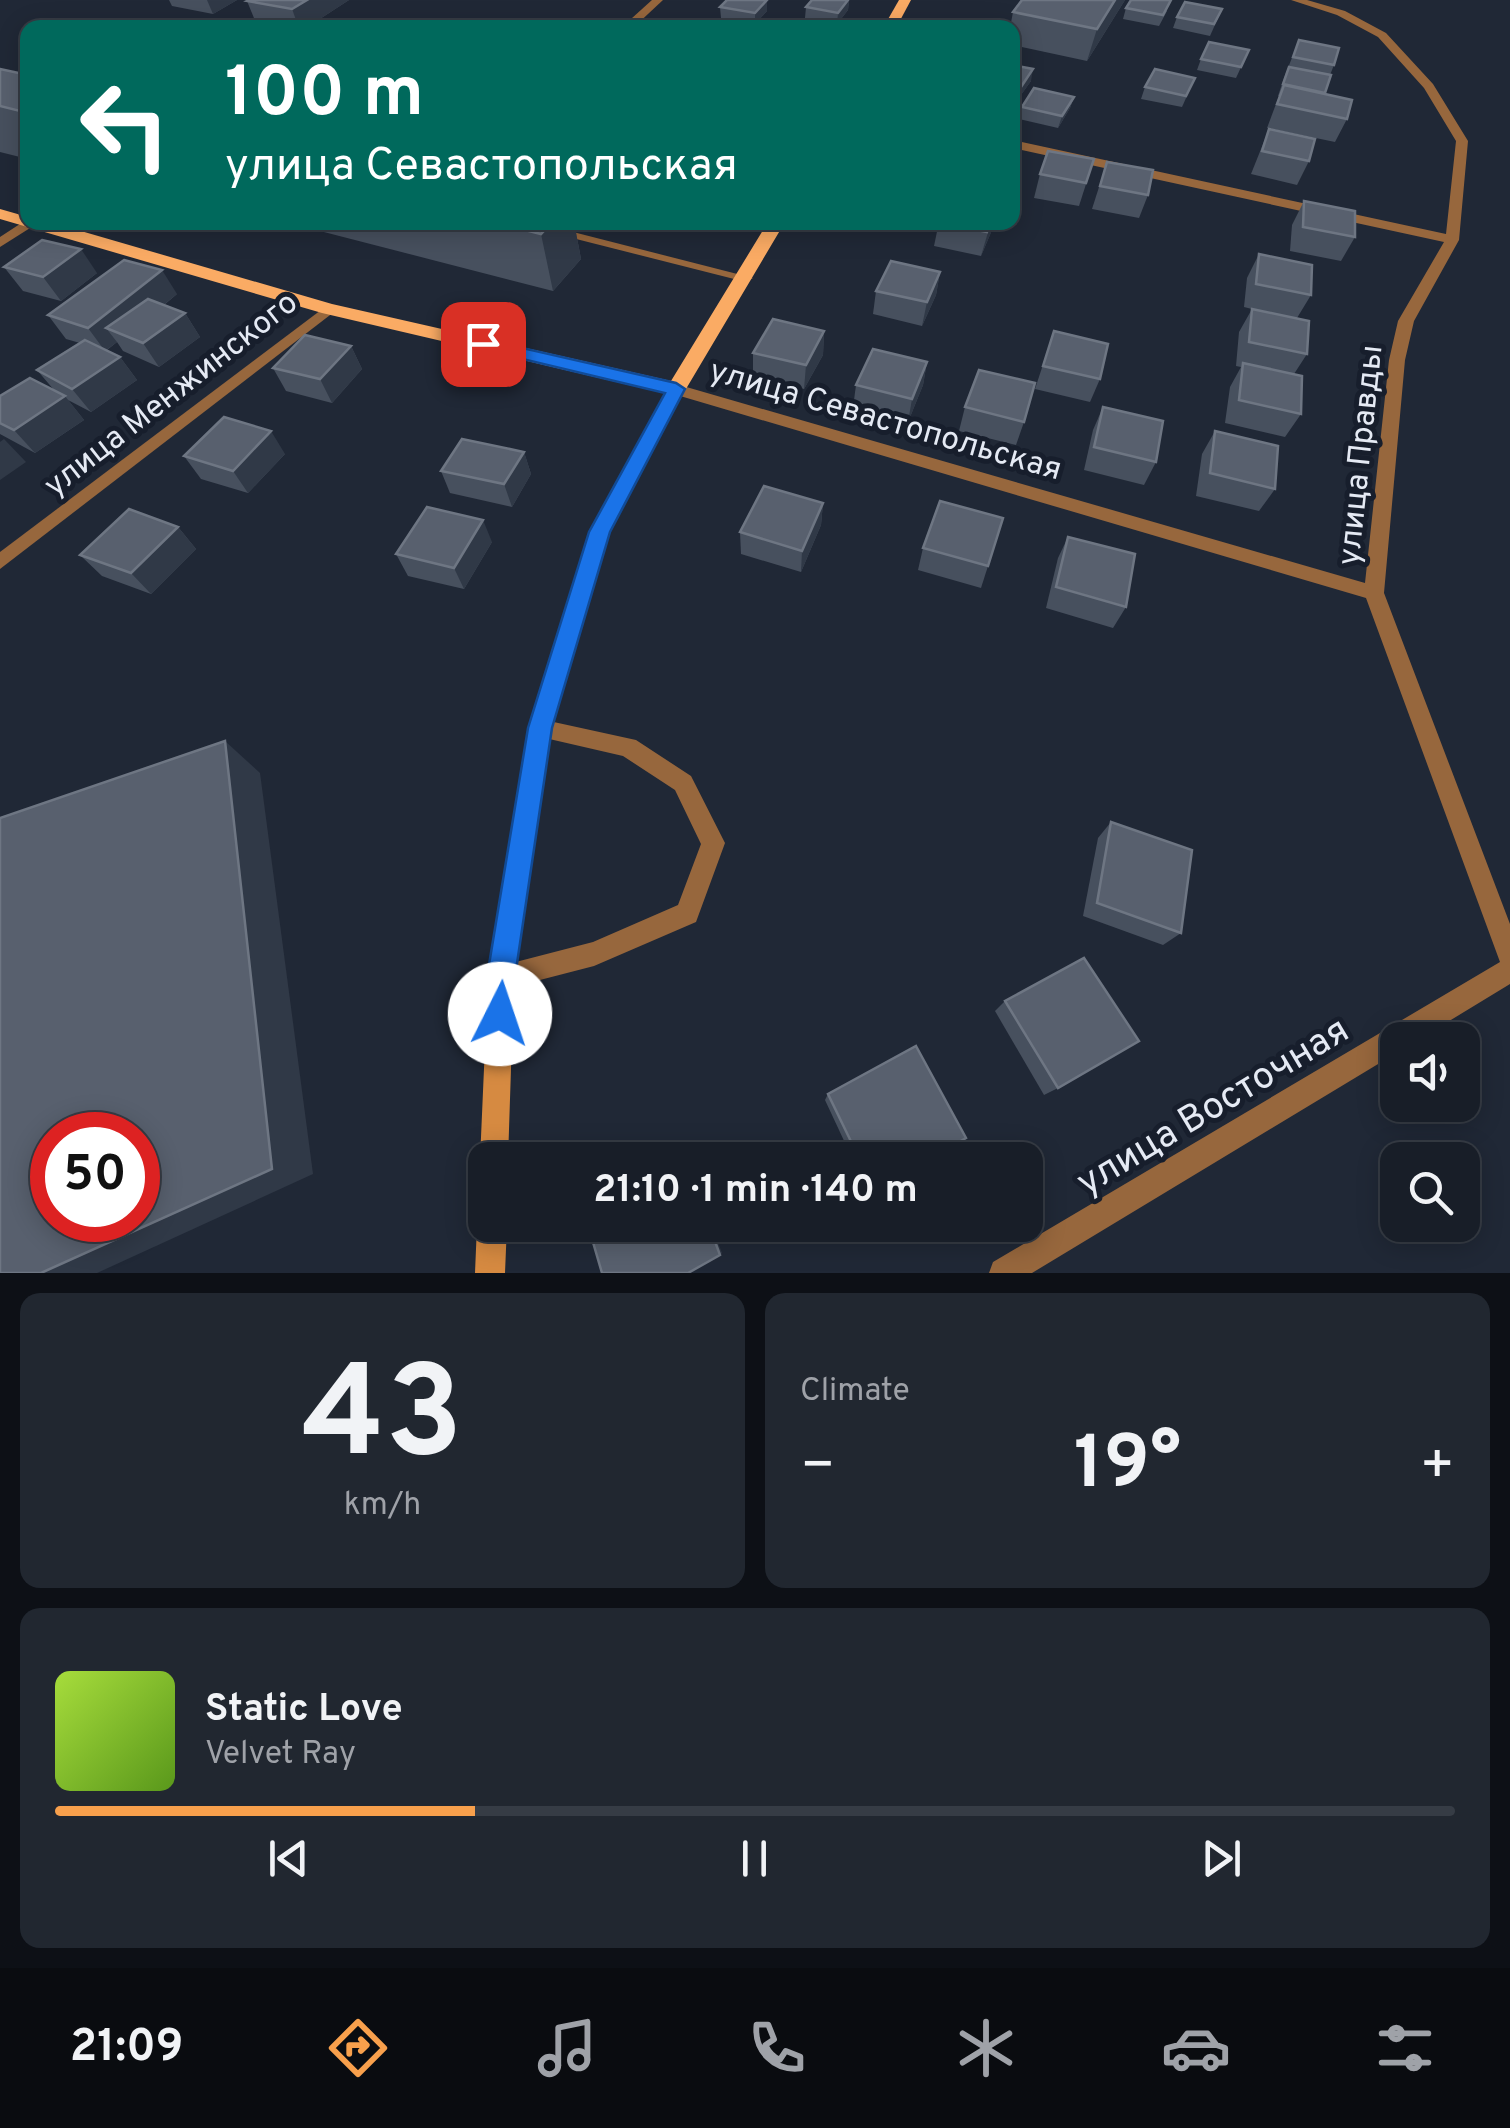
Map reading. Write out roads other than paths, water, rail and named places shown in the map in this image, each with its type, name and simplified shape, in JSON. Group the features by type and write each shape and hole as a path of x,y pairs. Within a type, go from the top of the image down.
{"main road":[{"name":"улица Севастопольская","path":"58,230 329,308 676,389"},
{"path":"495,1142 501,977 540,728 600,532 676,389 773,230"},
{"path":"490,1273 491,1242"}],"street":[{"path":"635,20 658,0"},
{"name":"улица Правды","path":"1296,0 1341,13 1382,35 1429,86 1462,142 1452,240 1406,321 1397,360 1374,593 1510,957"},
{"path":"1020,146 1452,240"},
{"path":"72,234 78,230"},
{"path":"548,230 746,278"},
{"name":"улица Менжинского","path":"0,562 329,308"},
{"name":"улица Севастопольская","path":"676,389 1374,593"},
{"path":"501,977 594,954 687,913 713,843 682,783 669,774 628,747 540,728"},
{"name":"улица Восточная","path":"1004,1273 1510,970"}]}
